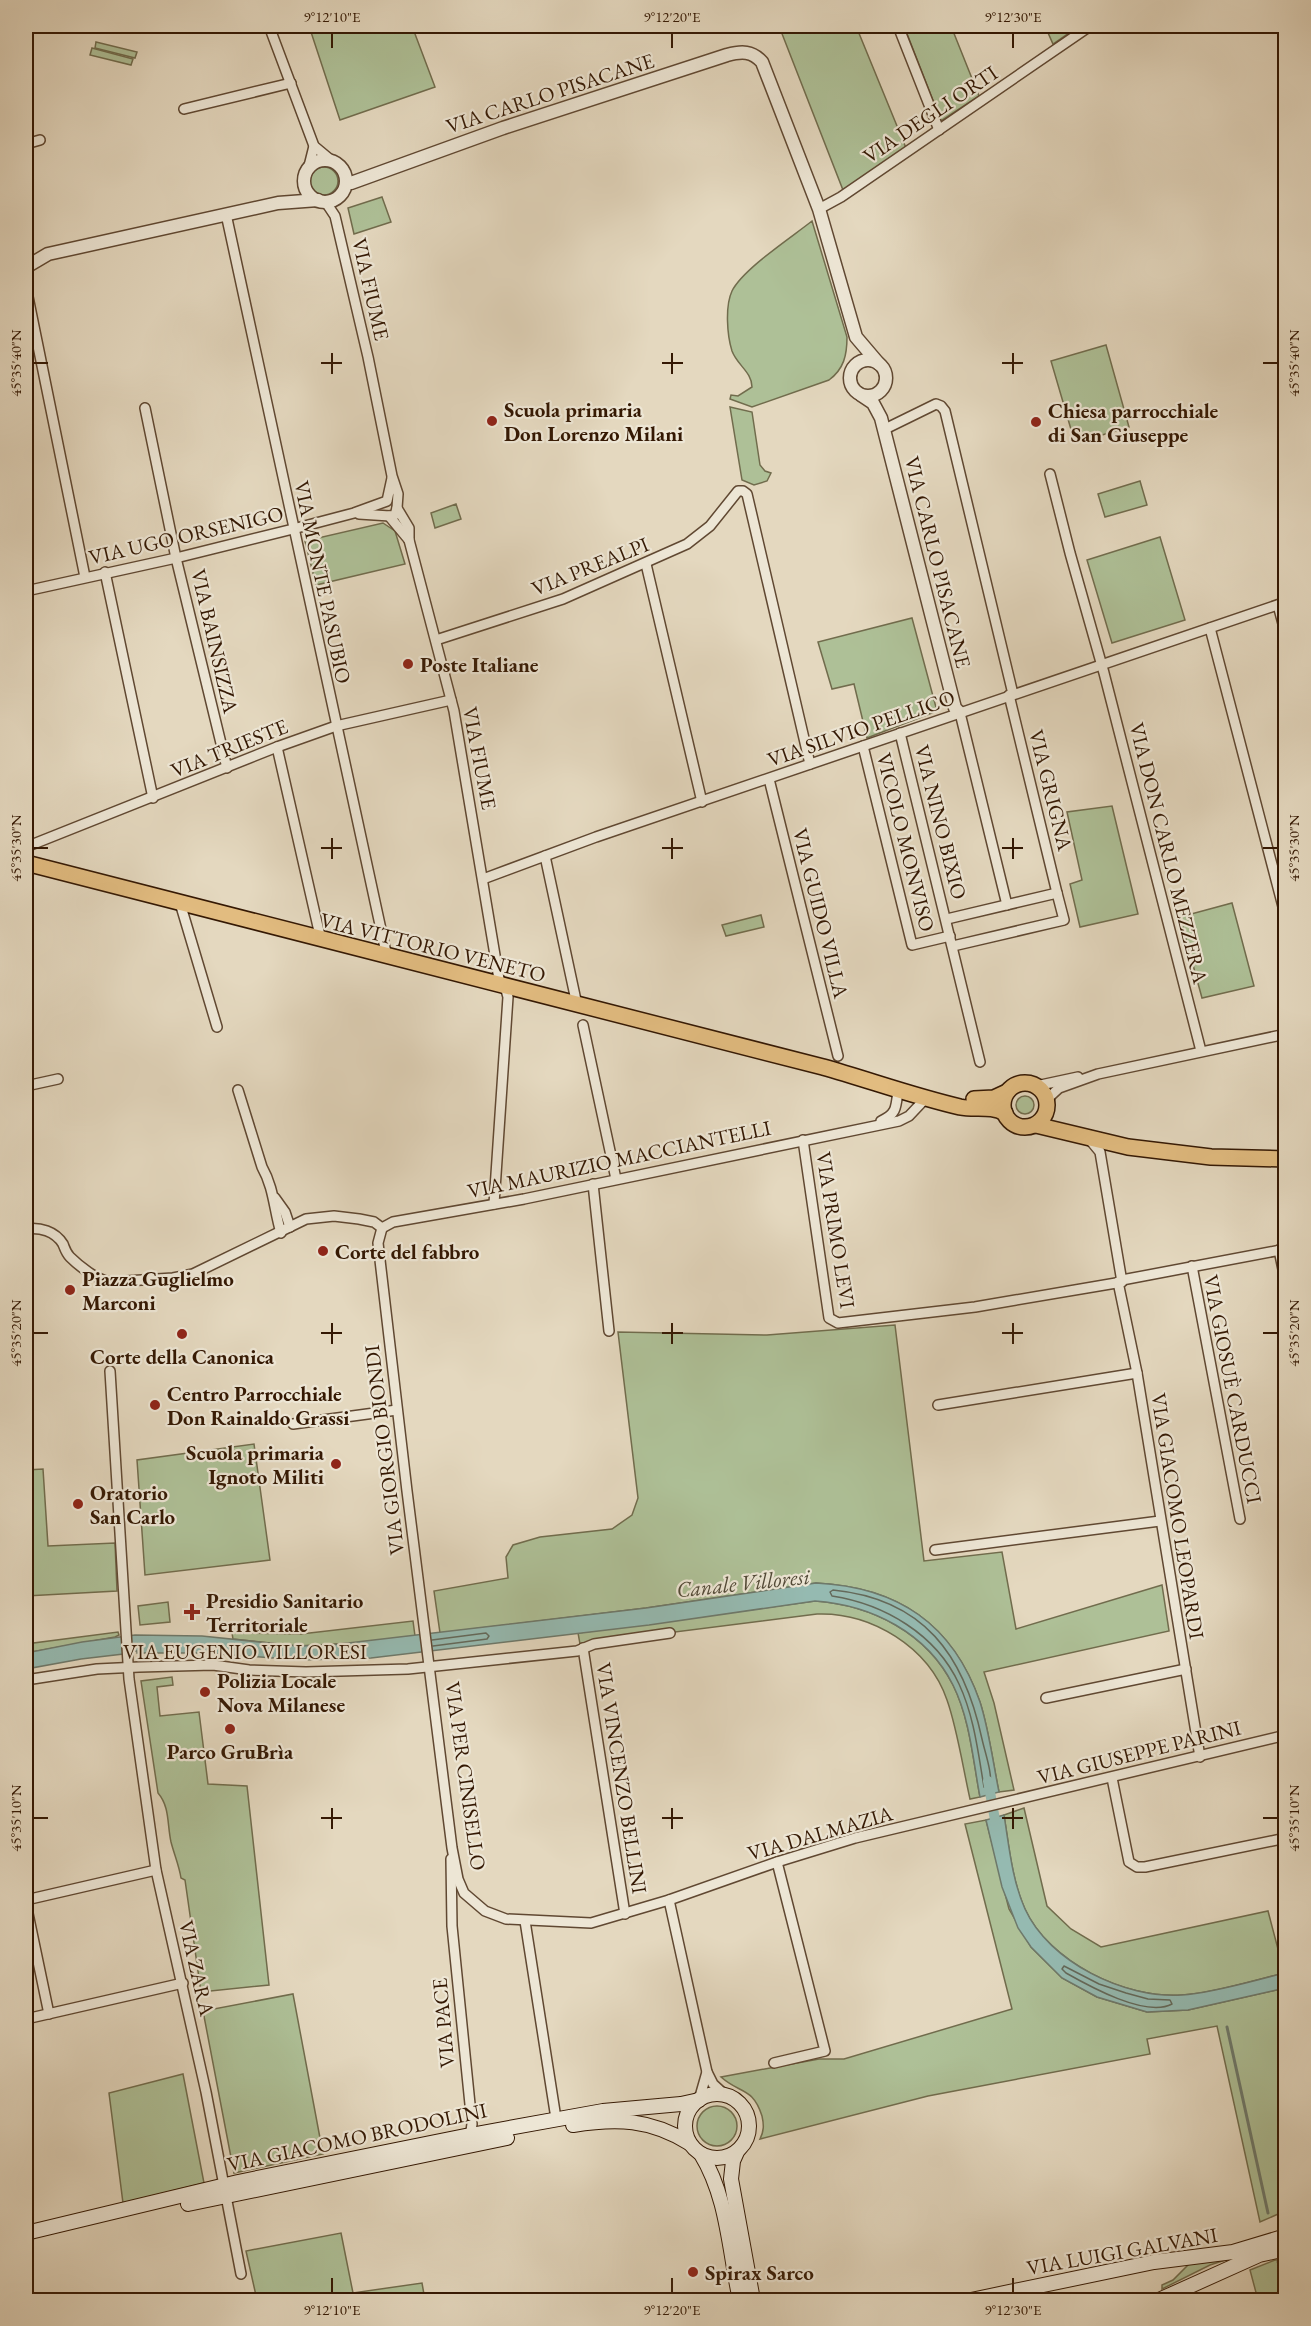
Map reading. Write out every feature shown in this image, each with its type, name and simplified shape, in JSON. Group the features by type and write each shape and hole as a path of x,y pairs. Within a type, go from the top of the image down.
{"main road":[{"name":"VIA VITTORIO VENETO","path":"26,863 577,1005 834,1062 890,1080 969,1099 994,1098 1007,1092"},
{"name":"VIA VITTORIO VENETO","path":"834,1062 897,1090 969,1108 994,1108 1005,1113"},
{"path":"1162,1150 1059,1121 1046,1105 1036,1086 1018,1085 1007,1092 1003,1106 1005,1113 1009,1120 1021,1127 1036,1125 1128,1148 1211,1157 1286,1159"},
{"path":"1036,1125 1044,1116 1046,1105"},
{"path":"740,2301 726,2222 716,2183 701,2154 689,2143 685,2131 686,2119 691,2108 699,2100 711,2095 725,2095 741,2104 749,2119 748,2138 733,2161 731,2179 753,2301"},
{"name":"VIA GIACOMO BRODOLINI","path":"26,2233 225,2191 465,2136 603,2111 681,2104 699,2100"},
{"name":"VIA GIACOMO BRODOLINI","path":"26,2242 225,2191 586,2123 624,2121 653,2125 689,2143"},
{"path":"701,2154 720,2159 737,2152"},
{"name":"VIA LUIGI GALVANI","path":"971,2301 1154,2262 1283,2243"},
{"name":"VIA LUIGI GALVANI","path":"1159,2301 1283,2243"}],"street":[{"path":"26,267 48,254 278,203 326,200 343,191 346,182 342,169 314,146 269,26"},
{"path":"898,26 939,130"},
{"name":"VIA DEGLI ORTI","path":"819,209 841,197 1090,26"},
{"name":"VIA CARLO PISACANE","path":"346,182 351,183 503,128 694,66 737,53 748,53 756,56 762,63 819,209 856,337 852,369"},
{"path":"184,109 291,83"},
{"path":"26,144 40,140"},
{"path":"278,203 300,192 314,146"},
{"path":"308,170 318,161 332,161"},
{"path":"304,183 309,194 326,200"},
{"name":"VIA FIUME","path":"326,200 335,216 368,357 392,476 398,494 397,507 409,528 409,540 451,700 500,985 507,994 509,1005 494,1204"},
{"name":"VIA MONTE PASUBIO","path":"226,214 387,957"},
{"path":"26,287 86,577"},
{"name":"VIA CARLO PISACANE","path":"856,337 879,364"},
{"path":"867,360 879,364 885,374 884,386 875,394 861,395 852,387 850,375 852,369 861,361 867,360"},
{"name":"VIA CARLO PISACANE","path":"883,424 884,386"},
{"name":"VIA CARLO PISACANE","path":"861,395 873,403 883,424 955,708 960,713"},
{"name":"VIA GRIGNA","path":"883,424 936,404 945,411 1058,893"},
{"name":"VIA BAINSIZZA","path":"145,408 176,558 227,768"},
{"name":"VIA DON CARLO MEZZERA","path":"1050,474 1102,664 1201,1052"},
{"name":"VIA FIUME","path":"392,476 382,509 409,540"},
{"name":"VIA PREALPI","path":"436,640 563,599 646,564 687,544 710,526 738,491 743,491 747,494 810,764"},
{"path":"386,502 394,502 397,507 394,515 388,516"},
{"name":"VIA UGO ORSENIGO","path":"26,591 176,558 354,513 386,502"},
{"name":"VIA UGO ORSENIGO","path":"354,513 388,516"},
{"path":"646,564 702,802"},
{"path":"105,572 153,798"},
{"path":"1282,603 1286,635"},
{"name":"VIA SILVIO PELLICO","path":"483,879 810,764 1282,603"},
{"path":"1210,627 1286,918"},
{"name":"VIA TRIESTE","path":"26,845 336,726 451,700"},
{"path":"960,713 1007,905"},
{"name":"VIA NINO BIXIO","path":"900,733 980,1062"},
{"name":"VICOLO MONVISO","path":"863,746 912,945 950,936"},
{"path":"277,747 321,940"},
{"name":"VIA GUIDO VILLA","path":"769,779 834,1062"},
{"path":"545,856 577,1005"},
{"path":"952,946 1064,920 1058,893"},
{"name":"VIA NINO BIXIO","path":"947,919 1058,893"},
{"path":"180,903 217,1027"},
{"path":"584,1025 616,1179"},
{"path":"1036,1086 1286,1034"},
{"path":"1046,1105 1059,1088 1098,1074"},
{"path":"26,1086 58,1079"},
{"path":"238,1090 261,1167 268,1178 274,1197 281,1233"},
{"name":"VIA MAURIZIO MACCIANTELLI","path":"864,1127 894,1114 897,1090"},
{"name":"VIA MAURIZIO MACCIANTELLI","path":"382,1228 393,1222 494,1204 899,1121 909,1116 926,1098"},
{"name":"VIA GIACOMO LEOPARDI","path":"1089,1139 1100,1152 1200,1756"},
{"name":"VIA PRIMO LEVI","path":"803,1140 829,1318 838,1323 975,1307 1121,1281"},
{"path":"593,1184 609,1331"},
{"path":"274,1197 285,1212 290,1227"},
{"path":"26,1228 39,1228 53,1235 71,1257 105,1282 164,1279 193,1274 306,1219 334,1216 371,1220 382,1228"},
{"name":"VIA GIORGIO BIONDI","path":"382,1228 378,1243 430,1667"},
{"path":"1121,1281 1282,1249 1286,1284"},
{"name":"VIA GIOSUÈ CARDUCCI","path":"1192,1266 1240,1519"},
{"name":"VIA ZARA","path":"110,1371 128,1668 156,1870 183,1983 241,2274"},
{"path":"938,1405 1137,1373"},
{"path":"293,1424 398,1410"},
{"path":"935,1550 1160,1521"},
{"name":"VIA EUGENIO VILLORESI","path":"26,1680 97,1669 213,1665 249,1670 316,1672 430,1667 569,1652 594,1644 670,1633"},
{"name":"VIA VINCENZO BELLINI","path":"583,1648 626,1914"},
{"name":"VIA PER CINISELLO","path":"430,1667 452,1848 458,1879 469,1899 495,1916 525,1921 591,1923 669,1900"},
{"path":"1046,1698 1186,1669"},
{"name":"VIA GIUSEPPE PARINI","path":"983,1808 1286,1735"},
{"path":"1112,1778 1129,1862 1137,1867 1286,1838"},
{"name":"VIA DALMAZIA","path":"669,1900 777,1862 855,1838 983,1808"},
{"name":"VIA PACE","path":"452,1848 450,1876 472,2124 471,2131 465,2136"},
{"path":"774,2063 825,2051 777,1862"},
{"path":"49,2014 26,1902 156,1870"},
{"path":"452,1903 456,1898 469,1899"},
{"path":"669,1900 707,2072 713,2084 725,2095"},
{"path":"525,1921 555,2112"},
{"path":"26,2019 183,1983"},
{"path":"699,2100 707,2072"}],"green space":[{"path":"309,26 412,26 435,87 340,120"},
{"path":"779,26 856,26 906,148 843,190"},
{"path":"904,26 951,26 979,96 941,121"},
{"path":"1045,26 1079,26 1053,44"},
{"path":"96,42 137,52 135,58 95,48"},
{"path":"92,48 133,59 131,65 90,55"},
{"path":"324,167 334,171 338,181 334,191 324,195 314,191 310,181 314,171"},
{"path":"382,197 391,222 354,234 348,208"},
{"path":"812,221 847,337 845,356 841,366 829,380 752,407 730,399 731,395 738,396 752,387 750,377 734,356 730,344 728,312 732,291 757,263"},
{"path":"1106,345 1129,427 1075,443 1051,361"},
{"path":"730,407 752,412 760,465 765,471 771,473 767,481 754,485 742,480"},
{"path":"1140,481 1147,505 1105,517 1098,494"},
{"path":"456,504 461,519 435,528 431,513"},
{"path":"383,523 395,531 405,564 316,585 305,541"},
{"path":"1160,537 1185,620 1112,643 1087,560"},
{"path":"912,618 937,711 867,738 854,684 832,689 818,642"},
{"path":"1112,806 1138,914 1080,927 1070,884 1082,880 1067,812"},
{"path":"1232,903 1254,986 1202,998 1180,917"},
{"path":"761,915 764,927 726,936 722,925"},
{"path":"1025,1096 1031,1099 1034,1105 1031,1111 1025,1114 1019,1111 1016,1105 1019,1099"},
{"path":"895,1325 924,1561 1002,1552 1016,1629 1162,1585 1169,1631 984,1672 994,1703 1014,1790 999,1792 980,1702 969,1675 955,1651 938,1631 919,1615 897,1602 872,1592 816,1583 646,1608 440,1633 434,1591 508,1578 506,1557 513,1545 540,1537 612,1529 632,1515 638,1498 618,1332 767,1335"},
{"path":"254,1444 270,1560 145,1575 137,1460"},
{"path":"43,1469 48,1546 115,1543 117,1591 26,1596 26,1470"},
{"path":"815,1601 857,1608 877,1616 896,1625 928,1650 942,1667 959,1698 970,1740 980,1797 970,1799 954,1723 938,1681 927,1664 912,1649 896,1636 877,1626 858,1619 817,1614 580,1644 578,1633"},
{"path":"168,1602 170,1622 140,1625 138,1606"},
{"path":"413,1621 415,1636 370,1642 298,1646 233,1639 232,1633 301,1634"},
{"path":"118,1632 119,1635 115,1637 26,1653 26,1644"},
{"path":"172,1677 173,1685 157,1687 160,1716 199,1712 208,1784 247,1786 269,1985 201,1992 185,1880 181,1878 171,1842 165,1804 158,1793 141,1681"},
{"path":"1024,1808 1047,1906 1071,1929 1101,1947 1268,1911 1279,1953 1285,1952 1285,1973 1207,1992 1160,1995 1114,1984 1070,1961 1036,1928 1025,1909 1017,1886 1004,1815"},
{"path":"986,1820 1009,1909 1031,1947 1062,1978 1097,1997 1147,2012 1188,2010 1285,1988 1285,2211 1260,2222 1217,2026 1147,2039 1150,2054 928,2096 760,2139 763,2122 754,2100 750,2095 721,2077 819,2059 844,2059 1012,2009 965,1824"},
{"path":"293,1994 323,2154 234,2173 203,2011"},
{"path":"183,2074 204,2183 123,2203 109,2093"},
{"path":"717,2106 725,2107 731,2112 736,2118 736,2134 731,2140 725,2145 717,2146 709,2145 703,2140 698,2134 697,2126 698,2118 703,2112 709,2107"},
{"path":"341,2233 353,2293 422,2283 425,2300 257,2300 246,2251"},
{"path":"1241,2255 1210,2265 1162,2289 1162,2285 1173,2280 1192,2261"},
{"path":"1275,2260 1285,2260 1285,2300 1258,2300 1250,2270"}],"water":[{"path":"816,1583 872,1592 897,1602 919,1615 938,1631 955,1651 969,1675 980,1702 999,1792 980,1797 970,1740 959,1698 942,1667 928,1650 896,1625 877,1616 857,1608 815,1601 649,1625 371,1658 299,1660 206,1653 137,1653 134,1651 26,1669 26,1653 135,1635 202,1636 298,1646 331,1645 646,1608"},
{"path":"1004,1815 1014,1875 1025,1909 1036,1928 1070,1961 1114,1984 1160,1995 1207,1992 1285,1973 1285,1988 1188,2010 1147,2012 1097,1997 1062,1978 1031,1947 1018,1928 1002,1887 986,1820"}],"waterway":[{"name":"Canale Villoresi","path":"988,1781 997,1831"},
{"path":"1227,2027 1268,2213"},
{"path":"1278,2262 1286,2283"}],"place":[{"name":"Scuola primaria Don Lorenzo Milani","path":"492,421"},
{"name":"Chiesa parrocchiale di San Giuseppe","path":"1036,422"},
{"name":"Poste Italiane","path":"408,664"},
{"name":"Corte del fabbro","path":"323,1251"},
{"name":"Piazza Guglielmo Marconi","path":"70,1290"},
{"name":"Corte della Canonica","path":"182,1334"},
{"name":"Centro Parrocchiale Don Rainaldo Grassi","path":"155,1405"},
{"name":"Scuola primaria Ignoto Militi","path":"336,1464"},
{"name":"Oratorio San Carlo","path":"78,1504"},
{"name":"Presidio Sanitario Territoriale","path":"192,1612"},
{"name":"Polizia Locale Nova Milanese","path":"205,1692"},
{"name":"Parco GruBrìa","path":"230,1729"},
{"name":"Spirax Sarco","path":"693,2272"}]}
